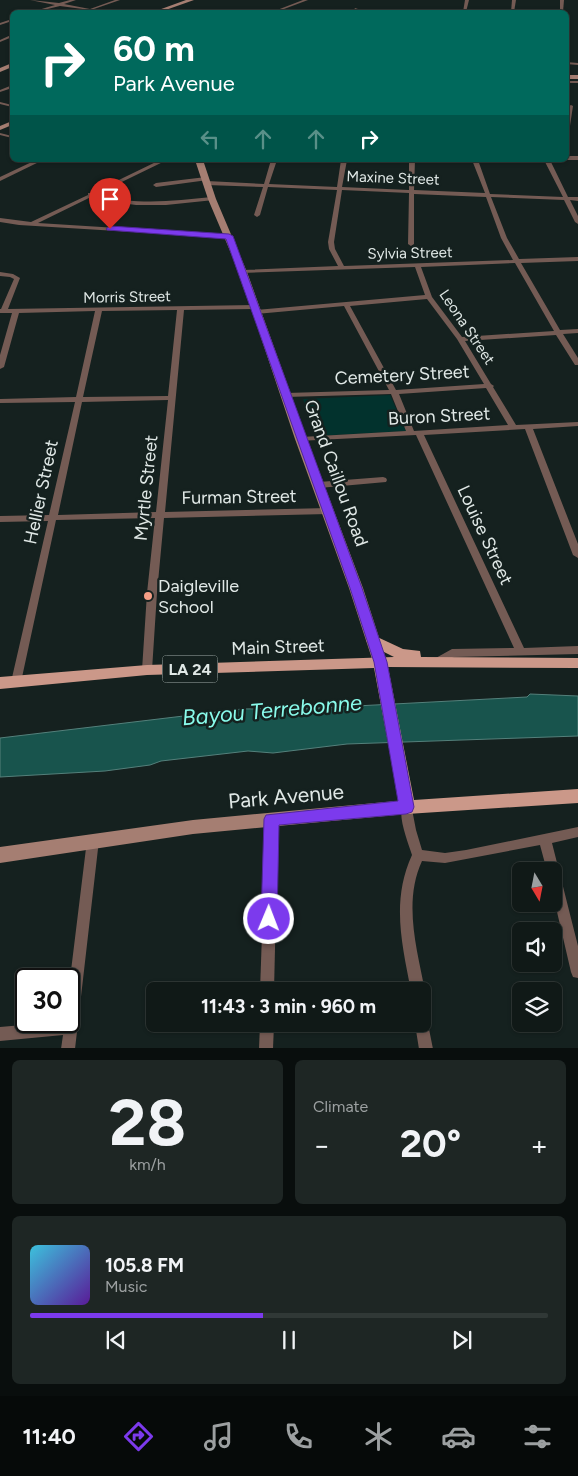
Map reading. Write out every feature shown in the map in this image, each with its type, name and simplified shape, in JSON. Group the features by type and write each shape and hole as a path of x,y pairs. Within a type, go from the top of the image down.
{"main road":[{"path":"162,10 191,0"},
{"name":"Grand Caillou Road","path":"200,162 212,199 243,272 373,640 380,662 406,807"},
{"path":"373,640 395,652 423,655 435,662"},
{"name":"Main Street","path":"0,683 147,670 380,662 578,663"},
{"name":"Park Avenue","path":"0,855 93,840 272,819 406,807 578,796"}],"street":[{"path":"32,0 89,10 118,0"},
{"path":"43,10 74,0"},
{"path":"279,10 306,0"},
{"path":"569,119 571,106"},
{"path":"0,179 36,162"},
{"path":"31,224 160,162"},
{"path":"257,215 273,162"},
{"path":"341,267 332,249 331,242 344,162"},
{"path":"411,244 412,162"},
{"path":"476,162 504,238 578,363"},
{"path":"548,162 578,222"},
{"path":"0,169 14,173"},
{"name":"Maxine Street","path":"156,185 207,181 266,186 578,199"},
{"path":"90,194 111,202 138,204 212,199"},
{"path":"0,220 31,224 229,236"},
{"name":"Sylvia Street","path":"243,272 578,259"},
{"name":"Leona Street","path":"418,266 429,297 460,339 513,427"},
{"path":"0,274 17,278 2,311"},
{"name":"Morris Street","path":"2,311 181,308 255,310 429,297"},
{"name":"Louise Street","path":"346,304 415,433 522,652"},
{"name":"Myrtle Street","path":"147,670 152,593 181,308"},
{"name":"Hellier Street","path":"16,682 99,310"},
{"path":"0,367 16,311"},
{"path":"460,339 578,331"},
{"name":"Cemetery Street","path":"286,395 394,392 490,386"},
{"path":"0,401 172,398"},
{"name":"Buron Street","path":"301,439 578,424"},
{"path":"528,427 578,555"},
{"path":"319,486 382,480"},
{"name":"Furman Street","path":"0,519 328,511"},
{"name":"Main Street","path":"435,662 452,653 578,650"},
{"path":"406,807 410,830 418,855"},
{"path":"267,982 272,819"},
{"path":"418,855 445,858 545,840 578,832"},
{"path":"77,968 93,840"},
{"path":"545,840 551,862"},
{"path":"417,982 407,920 406,887 412,864 418,855"},
{"path":"562,907 578,972"},
{"path":"0,1034 15,1032"},
{"path":"266,1048 267,1032"},
{"path":"423,1032 426,1048"},
{"path":"68,1048 69,1033"}],"shaded area":[{"path":"390,395 406,431 315,436 303,399"}],"water":[{"name":"Bayou Terrebonne","path":"530,694 578,696 578,736 347,744 273,753 248,751 161,761 150,765 105,771 0,777 0,738 242,709 318,708 527,697"}],"place":[{"name":"Daigleville School","path":"148,596"}],"route":[{"path":"110,229 229,236 356,588 380,662 406,807 272,819 269,919"}]}
